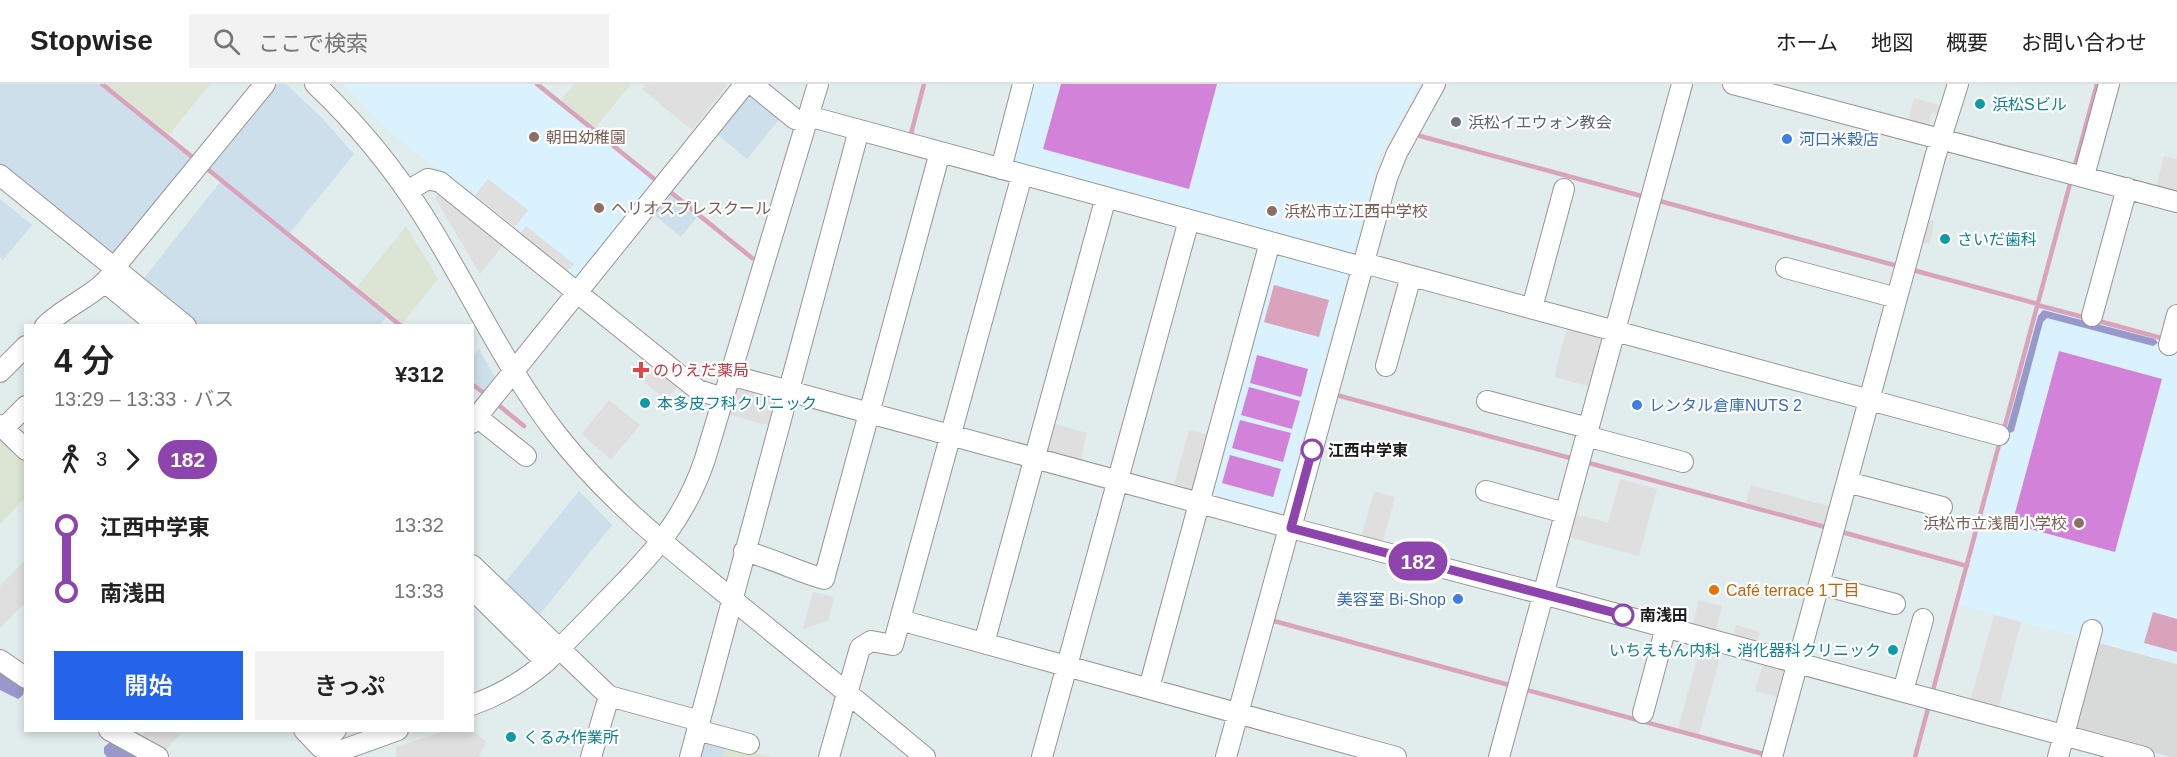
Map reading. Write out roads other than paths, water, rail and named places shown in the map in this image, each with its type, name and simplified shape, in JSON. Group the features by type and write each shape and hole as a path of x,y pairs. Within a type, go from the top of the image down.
{"street":[{"path":"47,324 91,294 110,276 265,84"},
{"path":"315,84 367,138 407,191 514,371 541,413 584,468 616,502 662,542 925,757"},
{"path":"526,456 475,420 745,84"},
{"path":"752,84 795,119 808,119 859,130 1001,169 1021,178 1188,222 1411,276 1999,435"},
{"path":"474,704 504,692 533,673 553,655 662,542 683,509 695,485 723,398 818,84"},
{"path":"1001,169 1023,84"},
{"path":"1226,757 1392,165 1435,84"},
{"path":"1499,757 1682,84"},
{"path":"1772,757 1940,140 1958,84"},
{"path":"2076,175 2109,84"},
{"path":"1741,85 2177,202"},
{"path":"690,757 859,130"},
{"path":"744,551 824,579 940,152"},
{"path":"0,175 110,276 156,324"},
{"path":"829,757 860,648 871,641 893,645 1021,178"},
{"path":"407,191 428,179 440,182 698,390 723,398"},
{"path":"2092,316 2127,188"},
{"path":"1532,308 1564,189"},
{"path":"984,643 1105,200"},
{"path":"1042,757 1188,222"},
{"path":"1149,688 1270,242"},
{"path":"1786,268 1897,298"},
{"path":"110,276 183,324"},
{"path":"1386,366 1411,276"},
{"path":"2169,345 2177,315"},
{"path":"0,372 24,348"},
{"path":"730,375 2144,757"},
{"path":"1486,401 1683,462"},
{"path":"24,408 2,427 24,448"},
{"path":"1847,482 1942,507"},
{"path":"1486,491 1566,513"},
{"path":"474,567 553,655"},
{"path":"1819,584 1895,604"},
{"path":"474,591 553,655 609,696 749,744"},
{"path":"1903,692 1923,619"},
{"path":"900,620 1231,710 1337,749 1396,757"},
{"path":"1643,712 1666,627"},
{"path":"2058,757 2092,630"},
{"path":"0,660 24,677"},
{"path":"591,757 609,696"},
{"path":"113,732 158,757"},
{"path":"306,732 330,754"},
{"path":"330,754 336,732"},
{"path":"330,754 392,732"}],"waterway":[{"path":"102,84 196,160"},
{"path":"537,84 658,182"},
{"path":"911,134 924,84"},
{"path":"2074,169 2097,84"},
{"path":"1420,136 1645,197"},
{"path":"205,167 399,324"},
{"path":"2003,433 2071,180"},
{"path":"668,190 752,258"},
{"path":"1656,200 1894,265"},
{"path":"1909,269 2038,304"},
{"path":"2037,305 2087,318"},
{"path":"2095,320 2165,339"},
{"path":"474,386 488,396"},
{"path":"1340,396 1574,459"},
{"path":"496,403 524,426"},
{"path":"1932,694 2000,441"},
{"path":"1585,462 1829,528"},
{"path":"1838,531 1967,566"},
{"path":"1274,621 1509,685"},
{"path":"1523,689 1767,755"},
{"path":"1915,757 1929,705"}],"place":[{"name":"浜松Sビル","path":"1980,104"},
{"name":"浜松イエウォン教会","path":"1456,122"},
{"name":"朝田幼稚園","path":"534,137"},
{"name":"河口米穀店","path":"1787,139"},
{"name":"ヘリオスプレスクール","path":"599,208"},
{"name":"浜松市立江西中学校","path":"1272,211"},
{"name":"さいだ歯科","path":"1945,239"},
{"name":"のりえだ薬局","path":"641,370"},
{"name":"本多皮フ科クリニック","path":"645,403"},
{"name":"レンタル倉庫NUTS 2","path":"1637,405"},
{"name":"江西中学東","path":"1312,450"},
{"name":"浜松市立浅間小学校","path":"2079,523"},
{"name":"Café terrace 1丁目","path":"1714,590"},
{"name":"美容室 Bi-Shop","path":"1458,599"},
{"name":"南浅田","path":"1623,615"},
{"name":"いちえもん内科・消化器科クリニック","path":"1893,650"},
{"name":"くるみ作業所","path":"511,737"}]}
